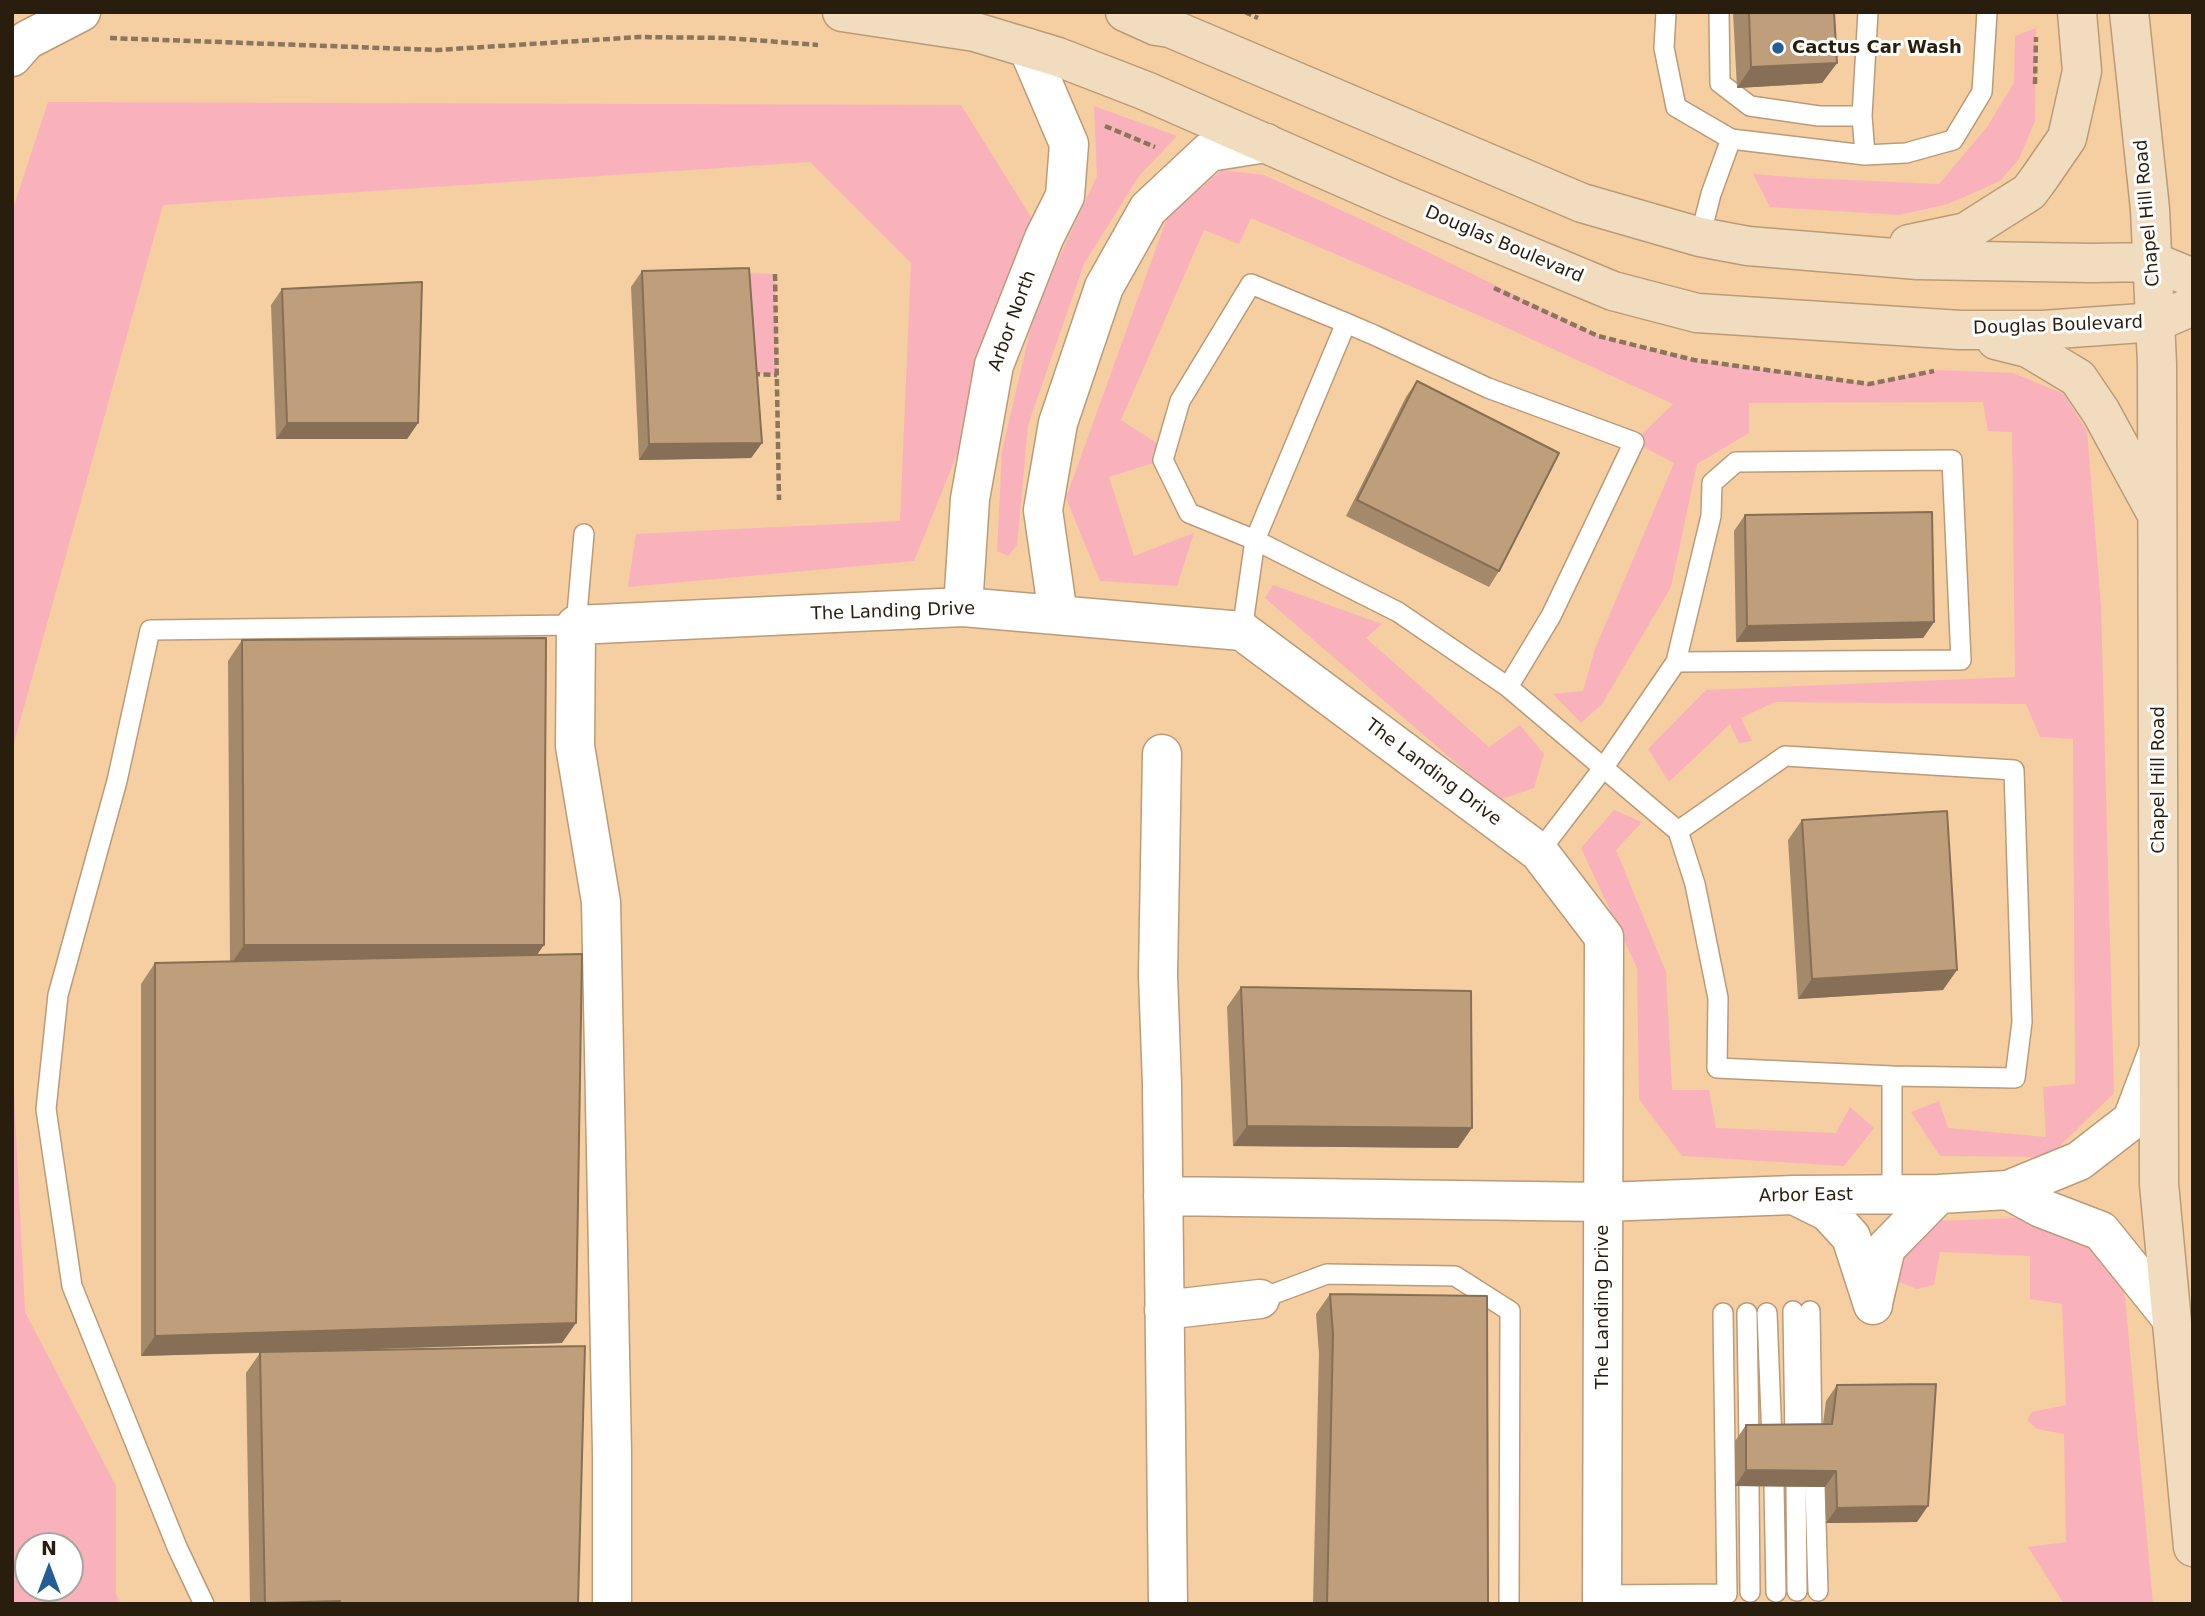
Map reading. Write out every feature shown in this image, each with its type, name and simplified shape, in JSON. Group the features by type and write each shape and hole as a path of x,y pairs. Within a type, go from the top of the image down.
{"main road":[{"name":"Douglas Boulevard","path":"842,12 975,32 1028,48 1146,91 1392,199 1613,291 1709,314 1960,330 2043,330 2156,322 2193,306"},
{"path":"1125,12 1156,26 1162,20 1582,203 1711,239 1748,246 1918,260 2154,262 2193,278"},
{"path":"1711,239 1892,248 1966,232 2029,192 2067,138 2082,71 2077,12"},
{"name":"Chapel Hill Road","path":"2129,12 2154,262 2156,322 2159,1184 2193,1547"},
{"path":"1960,330 2028,348 2078,378 2101,412 2158,515"}],"street":[{"path":"12,57 27,40 93,25"},
{"name":"Arbor North","path":"963,607 970,499 994,365 1044,237 1065,196 1069,144 1028,48"},
{"path":"1058,615 1043,510 1058,423 1104,287 1148,209 1209,152 1266,143"},
{"name":"The Landing Drive","path":"576,625 963,607 1242,631 1539,852 1604,937 1602,1600"},
{"path":"576,625 575,746 601,902 612,1452 612,1604"},
{"path":"1162,754 1158,975 1168,1604"},
{"path":"2008,1190 2079,1161 2132,1120 2157,1054"},
{"path":"2008,1190 2040,1208 2101,1231 2171,1318"},
{"name":"Arbor East","path":"1163,1196 1603,1202 2008,1190"},
{"path":"1794,1195 1828,1212 1851,1237 1873,1305 1886,1248 1939,1194"},
{"path":"1164,1310 1260,1299"}],"lane":[{"path":"1665,12 1664,48 1676,107 1731,139 1865,155 1906,153 1953,140 1982,92 1987,12"},
{"path":"1718,12 1720,83 1750,106 1818,116 1862,116"},
{"path":"1865,155 1862,116 1868,12"},
{"path":"1711,239 1711,194 1731,139"},
{"path":"1508,687 1552,616 1634,442 1488,388 1346,323 1251,284 1180,401 1163,460 1189,513 1255,540 1398,612 1508,687 1678,831 1695,884 1718,998 1717,1068 1892,1076 2015,1078 2022,1022 2014,770 1785,756 1678,831"},
{"path":"1242,631 1255,540 1346,323"},
{"path":"1539,852 1604,767 1676,662 1711,516 1712,483 1736,462 1952,460 1961,660 1676,662"},
{"path":"204,1604 177,1547 72,1286 46,1109 58,995 117,781 150,631 576,625 584,534"},
{"path":"1892,1076 1892,1195"},
{"path":"1260,1299 1327,1274 1455,1276 1510,1311 1509,1604"},
{"path":"1801,1311 1804,1439"},
{"path":"1602,1600 1727,1594 1723,1313"},
{"path":"1747,1313 1749,1441"},
{"path":"1767,1313 1772,1440"},
{"path":"1749,1486 1750,1592"},
{"path":"1773,1486 1776,1592"},
{"path":"1797,1591 1805,1487 1818,1591"}],"path":[{"path":"93,25 437,50 640,37 727,38 819,45"},
{"path":"1094,122 1161,149"},
{"path":"775,274 779,500"},
{"path":"745,373 777,376"}],"shaded area":[{"path":"12,12 2193,12 2193,1604 12,1604"},
{"path":"2036,28 2035,121 2019,159 2000,181 1948,204 1899,215 1770,207 1753,174 1939,184 1987,127 2014,83 2015,36"},
{"path":"48,102 961,105 1044,238 914,561 628,587 636,534 900,521 911,263 810,162 163,205 12,750 12,212"},
{"path":"1094,106 1177,136 1139,176 1084,264 1028,425 1017,545 1008,556 997,551 1002,451 1035,310 1097,176"},
{"path":"1222,170 1264,175 1369,223 1598,336 1694,360 1868,384 1938,370 2013,373 2064,394 2087,431 2101,606 2114,1093 2049,1157 1940,1156 1911,1112 1939,1101 1948,1128 2046,1137 2043,1087 2075,1084 2073,739 2040,737 2026,704 1775,702 1741,718 1752,741 1739,743 1730,724 1669,782 1648,749 1706,690 2015,677 2012,432 1988,431 1983,402 1749,403 1749,433 1697,464 1671,587 1602,704 1581,723 1553,694 1583,691 1595,649 1674,463 1634,442 1673,404 1494,322 1251,218 1239,244 1204,230 1121,420 1166,449 1163,460 1109,477 1134,556 1194,533 1177,586 1100,581 1066,498 1168,215"},
{"path":"739,273 775,274 777,375 745,373"},
{"path":"1273,585 1382,624 1366,638 1489,747 1520,725 1544,754 1534,788 1499,800 1265,598"},
{"path":"1614,810 1642,822 1616,850 1666,972 1672,1090 1709,1090 1716,1128 1836,1133 1850,1107 1874,1128 1844,1166 1682,1156 1639,1099 1637,968 1581,848"},
{"path":"12,1053 25,1312 116,1486 116,1594 121,1604 12,1604"},
{"path":"2061,1216 2116,1250 2125,1298 2153,1604 2064,1604 2028,1547 2066,1542 2064,1434 2037,1429 2027,1420 2032,1412 2066,1405 2062,1304 2030,1299 2030,1256 1940,1252 1934,1285 1917,1289 1897,1281 1907,1245 1940,1221"}],"building":[{"path":"1749,12 1834,12 1837,63 1751,67"},
{"path":"749,268 762,443 649,444 642,271"},
{"path":"422,282 418,423 287,423 282,289"},
{"path":"1417,381 1559,453 1499,571 1357,500"},
{"path":"1932,512 1934,622 1747,626 1745,515"},
{"path":"546,638 544,945 244,945 242,640"},
{"path":"1947,811 1957,970 1812,979 1802,820"},
{"path":"582,954 576,1323 155,1336 155,963"},
{"path":"1241,987 1471,991 1472,1128 1247,1126"},
{"path":"1330,1294 1487,1296 1488,1604 1327,1604 1333,1334"},
{"path":"585,1346 578,1604 340,1604 340,1601 265,1603 260,1352"},
{"path":"1936,1384 1928,1506 1837,1508 1836,1471 1746,1470 1746,1425 1832,1424 1837,1385"}],"place":[{"name":"Cactus Car Wash","path":"1778,48"}]}
